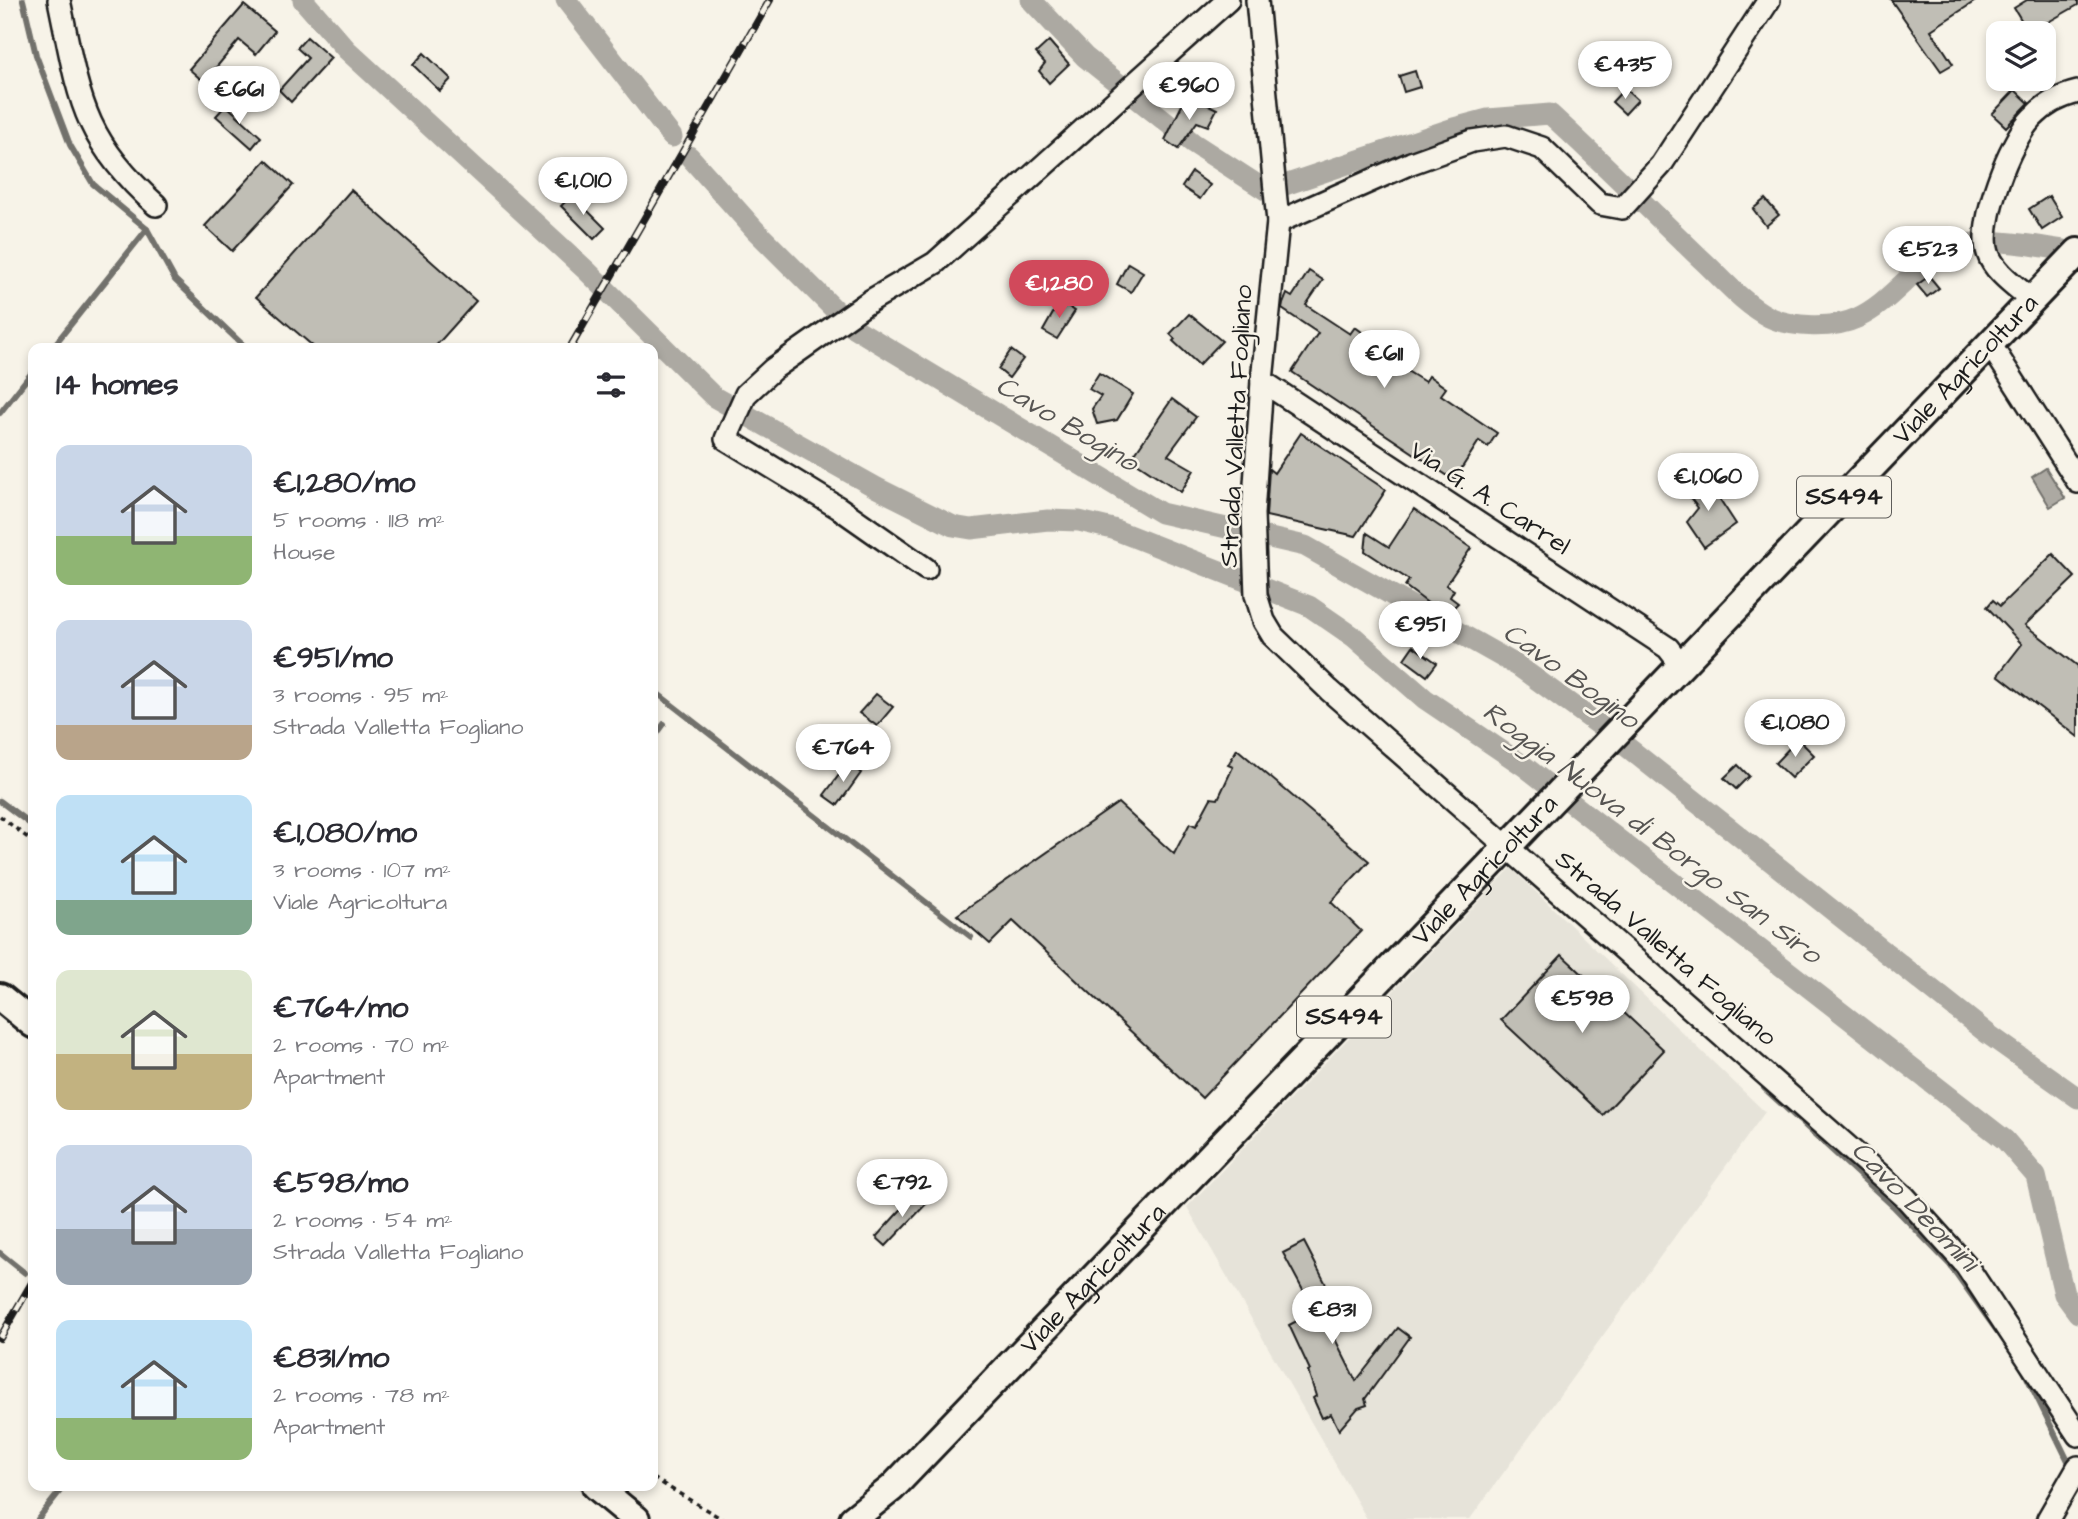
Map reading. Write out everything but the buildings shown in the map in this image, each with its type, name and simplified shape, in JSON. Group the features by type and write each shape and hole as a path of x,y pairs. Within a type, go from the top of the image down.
{"main road":[{"name":"Viale Agricoltura","path":"853,1519 892,1488 2071,260"},
{"path":"0,997 28,1020"},
{"name":"Viale Agricoltura","path":"873,1519 892,1488"},
{"path":"602,1491 636,1519"}],"street":[{"path":"60,0 82,106 101,146 122,175 156,205"},
{"path":"926,569 839,508 726,439 746,394 773,369 844,319 935,263 1228,0"},
{"name":"Strada Valletta Fogliano","path":"1257,0 1277,214 1262,381 1253,533 1256,595 1264,621 1273,636 1329,690 1905,1197 1966,1265 2078,1435"},
{"path":"1277,214 1472,141 1506,136 1542,148 1600,204 1609,208 1622,208 1636,195 1684,132 1769,0"},
{"path":"2032,300 2004,276 1987,242 2014,143 2032,118 2061,97 2078,92"},
{"path":"1990,344 2078,482"},
{"name":"Via G. A. Carrel","path":"1262,381 1668,648 1682,666"},
{"path":"2048,1519 2074,1473"}],"path":[{"path":"0,816 28,838"},
{"path":"658,1481 722,1519"}],"shaded area":[{"path":"2046,468 2065,498 2050,507 2032,477"},
{"path":"1511,868 1765,1112 1470,1519 1367,1519 1187,1207"}],"waterway":[{"path":"23,0 36,55 70,145 93,184 147,229 175,280 241,343"},
{"name":"Roggia Nuova di Borgo San Siro","path":"303,0 347,50 587,271 714,397 877,488 953,526 971,529 1048,520 1079,521 1113,529 1309,606 1354,637 1425,699 1524,766 2005,1140 2036,1176 2064,1294 2078,1313"},
{"name":"Cavo Bogino","path":"566,0 672,137"},
{"path":"1031,0 1085,57 1193,143 1267,191 1454,128 1488,119 1550,114 1741,298 1759,312 1778,321 1801,325 1848,322 1879,305 1937,255 1970,243 2006,242 2078,252"},
{"name":"Cavo Bogino","path":"689,156 755,230 851,326 1161,513 1305,546 1518,666 1602,727 1988,1034 2078,1098"},
{"path":"56,343 147,229"},
{"path":"0,413 28,377"},
{"path":"658,694 971,937"},
{"name":"Cavo Deomini","path":"658,732 664,724"},
{"path":"0,801 28,822"},
{"name":"Cavo Deomini","path":"1764,1088 1893,1206 1950,1265 1997,1331"},
{"path":"0,1253 25,1273"},
{"name":"Cavo Deomini","path":"2023,1369 2072,1469"},
{"name":"Cavo Deomini","path":"38,1519 60,1491"}],"railway":[{"path":"573,343 770,0"},
{"path":"0,1338 28,1290"}]}
